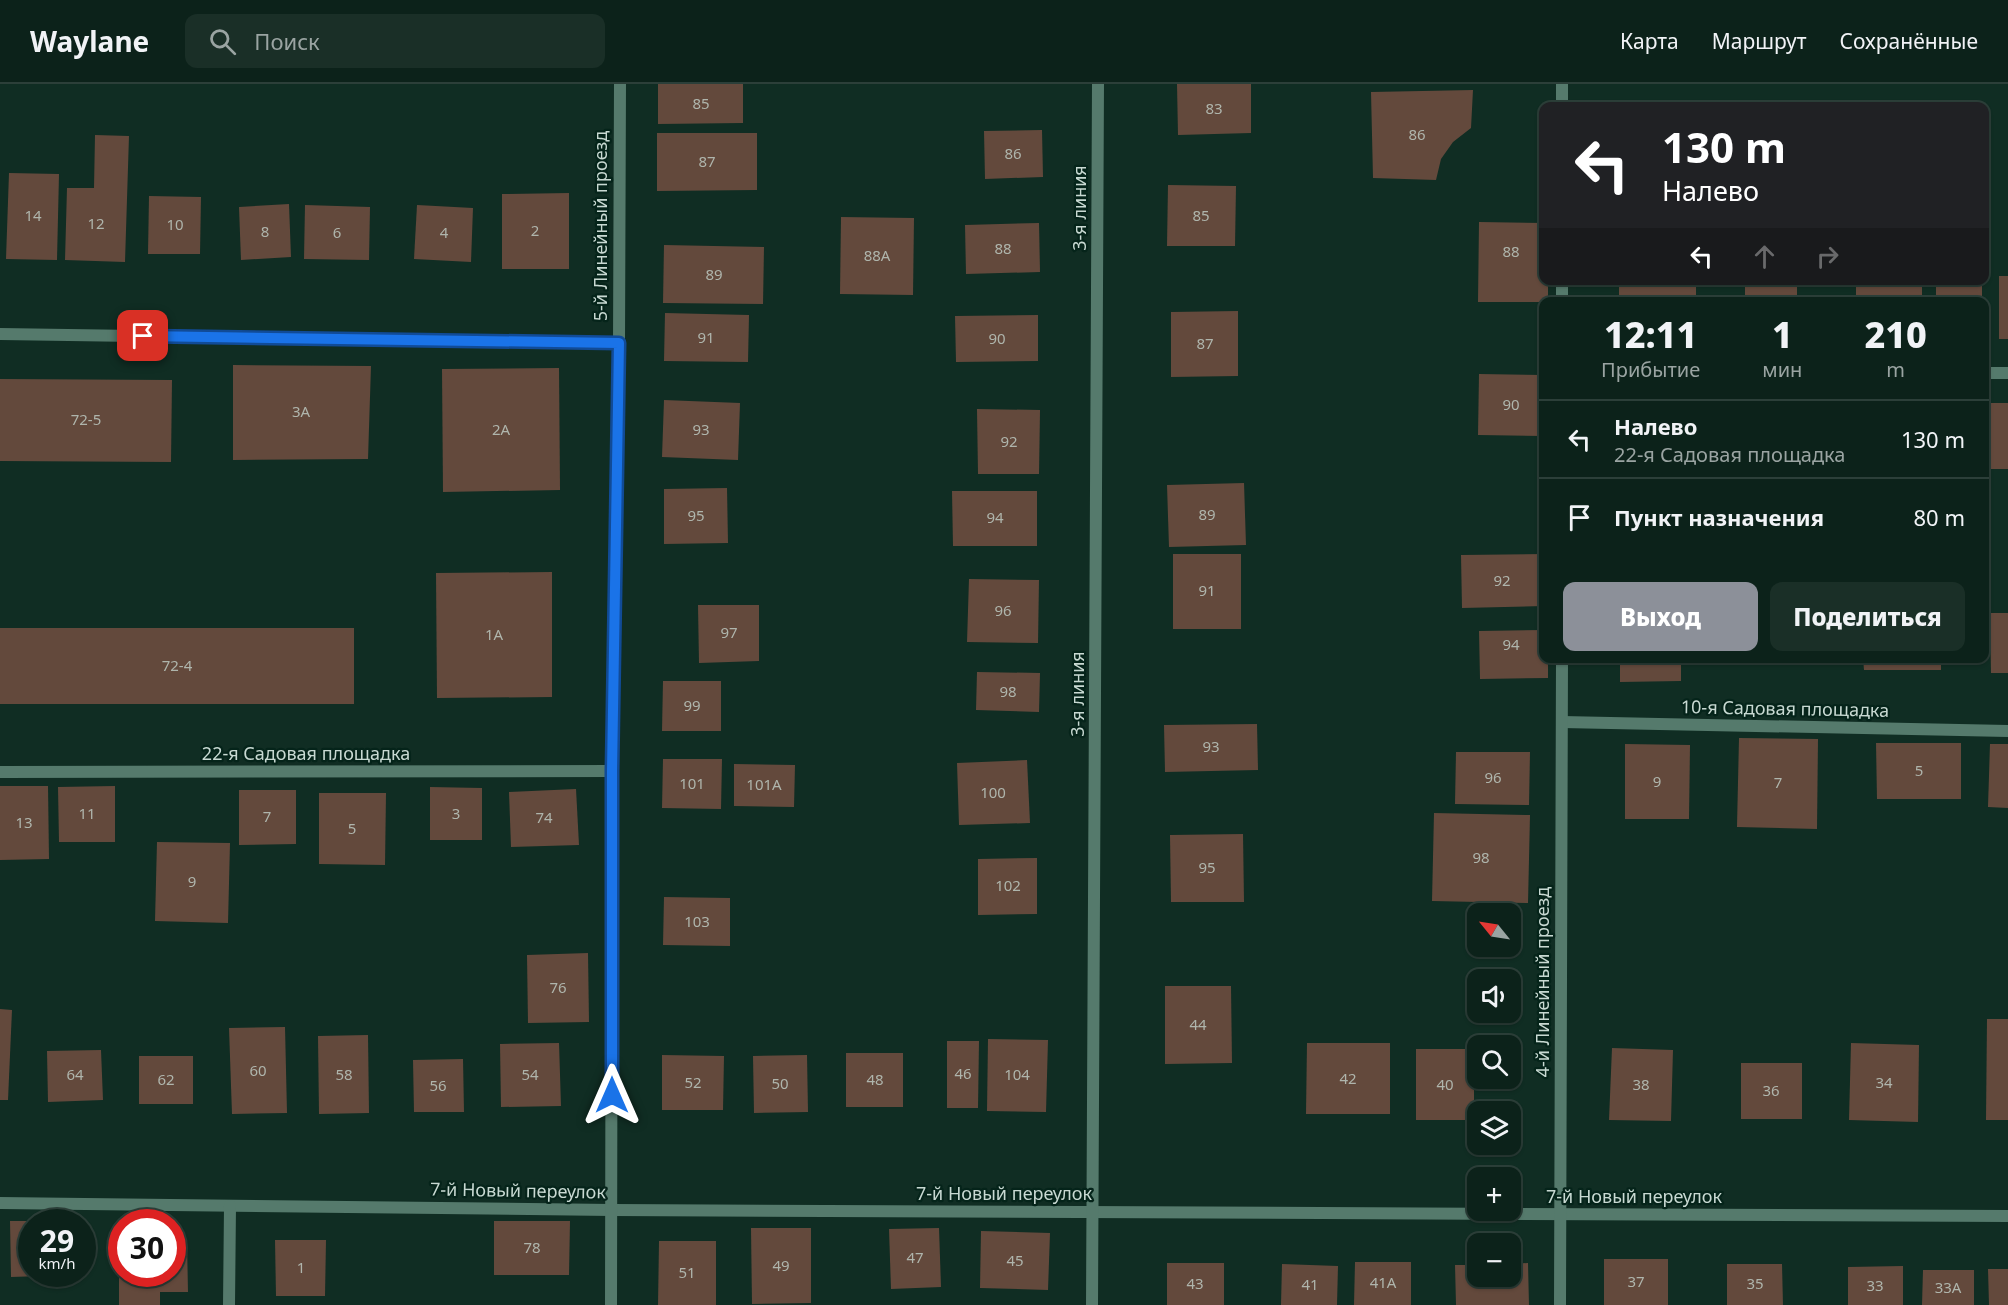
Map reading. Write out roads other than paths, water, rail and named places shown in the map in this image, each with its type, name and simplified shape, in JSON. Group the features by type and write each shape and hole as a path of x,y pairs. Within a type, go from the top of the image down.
{"street":[{"name":"5-й Линейный проезд","path":"611,1305 612,771 619,343 620,84"},
{"name":"3-я линия","path":"1092,1305 1098,84"},
{"path":"1562,84 1562,102"},
{"path":"0,333 619,343"},
{"path":"1989,373 2008,374"},
{"name":"4-й Линейный проезд","path":"1560,1305 1562,663"},
{"name":"10-я Садовая площадка","path":"1562,722 2008,731"},
{"name":"22-я Садовая площадка","path":"0,772 612,771"},
{"name":"7-й Новый переулок","path":"0,1203 612,1210 2008,1216"},
{"path":"230,1206 230,1305"}]}
